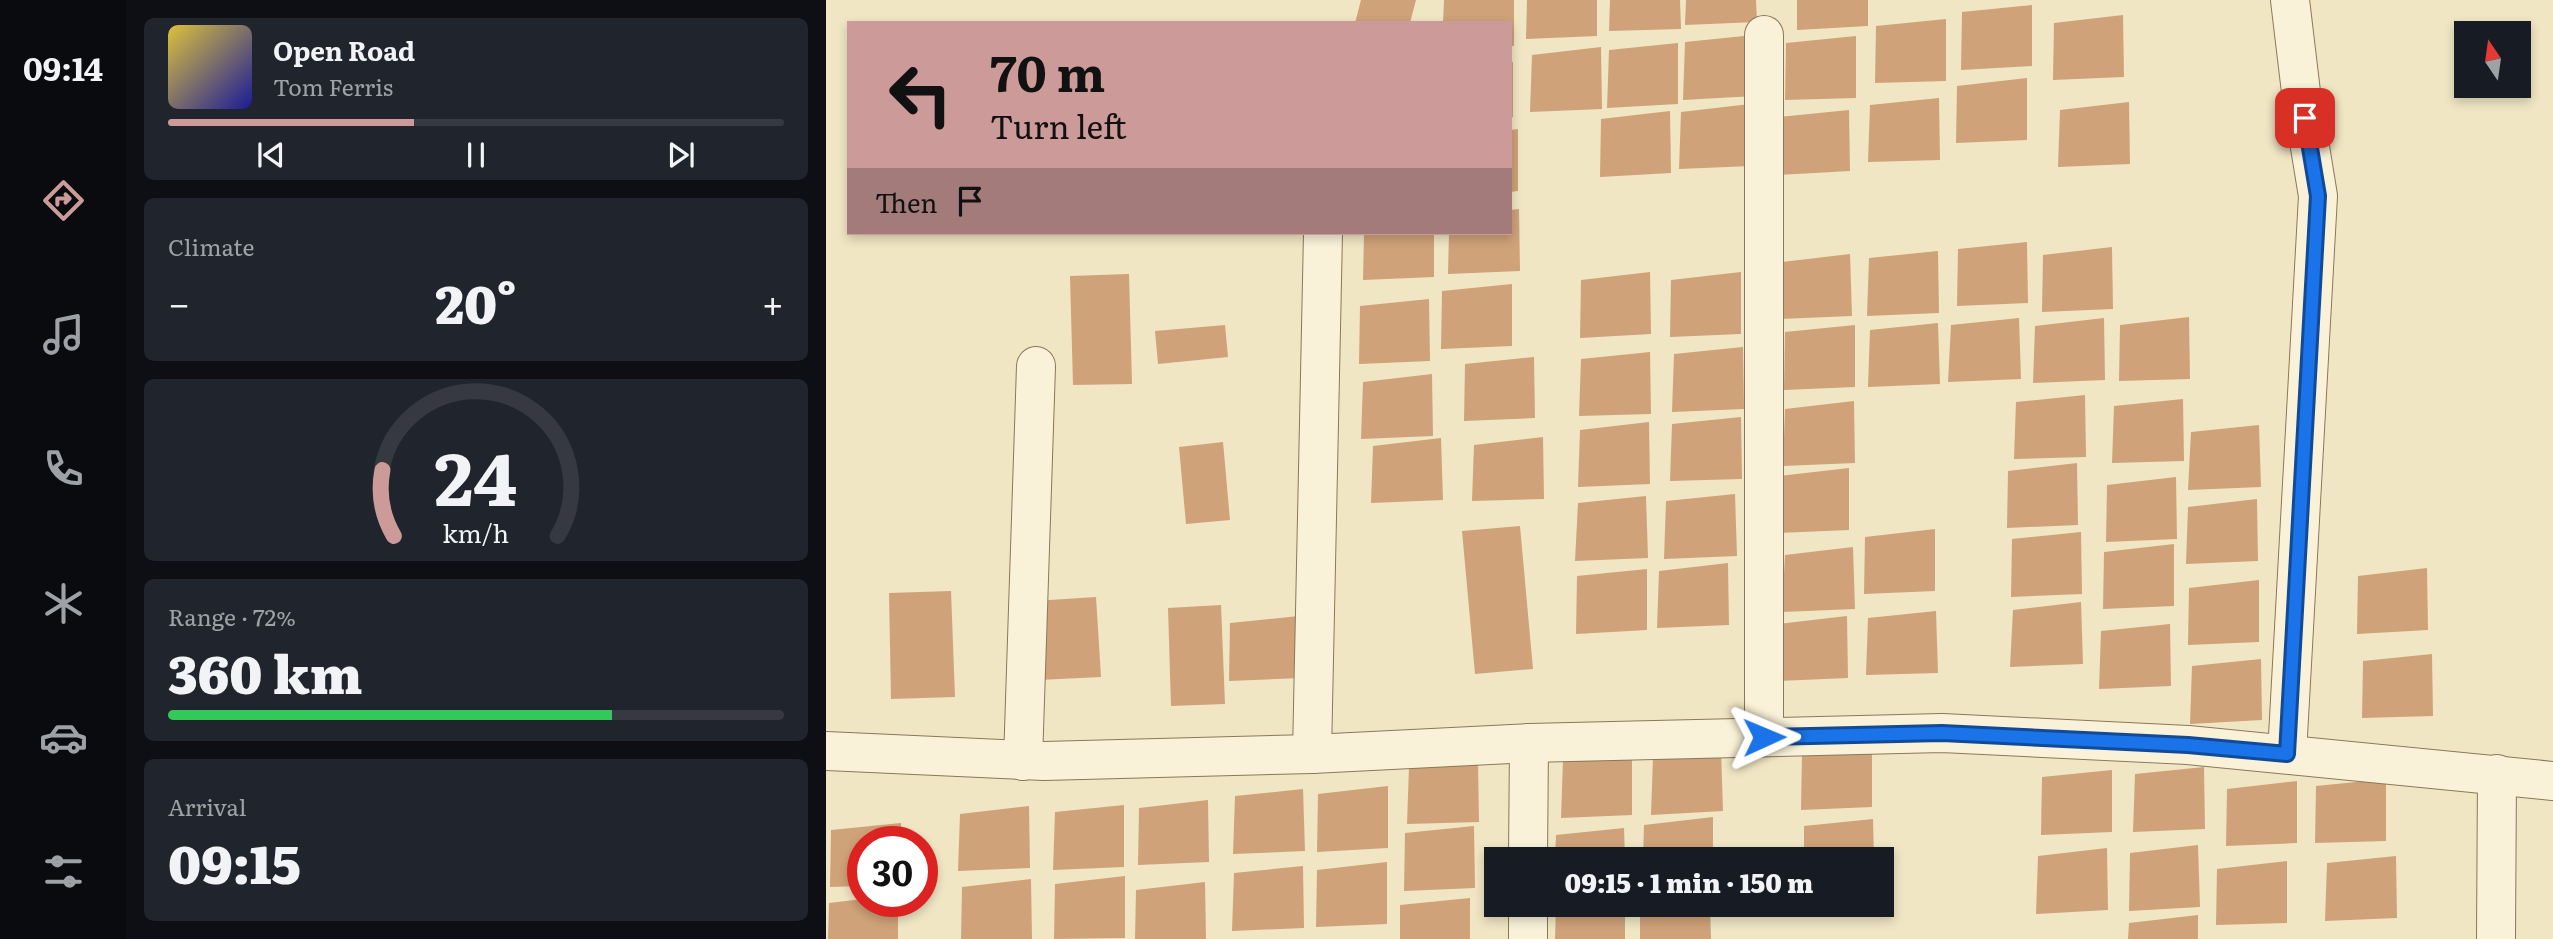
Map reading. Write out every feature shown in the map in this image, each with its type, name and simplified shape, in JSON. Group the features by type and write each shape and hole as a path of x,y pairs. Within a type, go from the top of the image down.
{"street":[{"path":"2287,754 2318,196 2301,92 2290,0"},
{"path":"1764,35 1764,737"},
{"path":"1312,754 1323,235"},
{"path":"1023,761 1036,366"},
{"path":"826,751 1023,761 1312,754 1529,743 1942,733 2188,745 2553,781"},
{"path":"1528,847 1529,743"},
{"path":"2496,939 2497,774"},
{"path":"1528,917 1528,939"}],"building":[{"path":"1361,0 1416,0 1411,21 1356,21"},
{"path":"1444,0 1514,0 1514,46 1512,21 1443,21"},
{"path":"1527,0 1597,0 1597,36 1526,39"},
{"path":"1610,0 1680,0 1681,29 1609,31"},
{"path":"1686,0 1756,0 1757,22 1685,25"},
{"path":"1797,0 1868,0 1868,26 1797,30"},
{"path":"2032,5 2032,66 1961,70 1962,12"},
{"path":"2123,15 2124,77 2053,80 2054,23"},
{"path":"1946,19 1946,81 1875,83 1876,26"},
{"path":"1754,35 1755,96 1683,100 1685,42"},
{"path":"1856,36 1856,98 1785,100 1786,43"},
{"path":"1678,43 1678,104 1607,108 1609,50"},
{"path":"1601,47 1602,109 1530,112 1532,55"},
{"path":"1512,62 1513,62 1512,117"},
{"path":"2027,78 2027,140 1956,143 1957,86"},
{"path":"1939,98 1940,160 1868,162 1870,105"},
{"path":"2129,102 2130,164 2058,167 2060,110"},
{"path":"1750,104 1751,166 1679,169 1681,112"},
{"path":"1849,110 1850,171 1778,175 1779,117"},
{"path":"1670,111 1671,173 1600,177 1601,119"},
{"path":"1518,129 1518,191 1512,192 1512,130"},
{"path":"1519,209 1520,271 1448,274 1449,235 1512,235 1512,210"},
{"path":"1364,235 1434,235 1434,277 1363,280"},
{"path":"2027,242 2028,303 1957,306 1958,249"},
{"path":"2112,247 2113,309 2042,312 2043,255"},
{"path":"1938,251 1939,313 1867,316 1869,258"},
{"path":"1850,254 1852,316 1780,319 1782,262"},
{"path":"1650,272 1651,334 1580,338 1581,280"},
{"path":"1741,272 1741,334 1670,337 1671,280"},
{"path":"1129,274 1132,384 1073,385 1070,276"},
{"path":"1512,284 1512,346 1441,349 1442,291"},
{"path":"1429,299 1430,361 1359,364 1360,306"},
{"path":"2189,317 2190,379 2119,381 2120,325"},
{"path":"2019,318 2021,379 1948,382 1951,325"},
{"path":"2104,318 2105,380 2033,383 2035,326"},
{"path":"1938,323 1940,384 1868,387 1870,330"},
{"path":"1225,325 1228,357 1158,364 1155,331"},
{"path":"1855,325 1855,387 1784,390 1785,332"},
{"path":"1743,347 1744,409 1672,412 1674,354"},
{"path":"1650,352 1651,414 1579,416 1581,359"},
{"path":"1534,357 1535,418 1464,421 1465,364"},
{"path":"1432,374 1433,436 1361,439 1363,382"},
{"path":"2085,395 2086,457 2014,459 2016,402"},
{"path":"2183,399 2184,461 2112,463 2114,406"},
{"path":"1854,401 1855,463 1783,466 1785,409"},
{"path":"1741,417 1742,479 1670,481 1672,424"},
{"path":"1649,422 1650,484 1578,487 1580,430"},
{"path":"2259,425 2261,487 2188,490 2191,432"},
{"path":"1543,437 1544,499 1472,501 1474,445"},
{"path":"1441,438 1443,500 1371,503 1373,446"},
{"path":"1223,442 1230,520 1186,524 1179,447"},
{"path":"2077,463 2078,525 2007,528 2008,471"},
{"path":"1849,468 1849,530 1778,533 1779,476"},
{"path":"2176,477 2177,539 2106,542 2107,485"},
{"path":"1735,494 1737,556 1664,559 1666,501"},
{"path":"1646,496 1648,558 1575,561 1578,503"},
{"path":"2257,499 2258,561 2186,564 2188,507"},
{"path":"1520,526 1533,669 1475,674 1462,531"},
{"path":"1935,529 1935,591 1864,594 1865,537"},
{"path":"2081,532 2082,594 2011,597 2012,539"},
{"path":"2174,544 2174,606 2103,609 2104,552"},
{"path":"1853,547 1855,609 1782,612 1785,555"},
{"path":"1728,563 1729,625 1657,628 1659,571"},
{"path":"2427,568 2428,630 2357,634 2358,576"},
{"path":"1647,569 1647,630 1576,634 1577,576"},
{"path":"2259,580 2259,642 2188,645 2189,588"},
{"path":"951,591 955,697 891,699 889,593"},
{"path":"1096,597 1101,677 1039,680 1034,601"},
{"path":"2081,602 2083,664 2010,667 2013,610"},
{"path":"1221,605 1225,704 1171,706 1168,608"},
{"path":"1936,611 1938,673 1866,675 1868,618"},
{"path":"1299,616 1301,678 1229,681 1230,623"},
{"path":"1847,616 1848,678 1776,681 1778,624"},
{"path":"2170,624 2171,686 2099,689 2101,631"},
{"path":"2432,654 2433,716 2362,718 2363,661"},
{"path":"2261,659 2262,720 2190,724 2192,666"},
{"path":"1872,746 1872,807 1801,810 1802,752"},
{"path":"1721,749 1723,811 1651,815 1653,757"},
{"path":"1632,753 1632,815 1561,818 1563,760"},
{"path":"1478,760 1479,822 1407,824 1409,767"},
{"path":"2204,767 2205,829 2133,832 2135,774"},
{"path":"2112,770 2112,832 2041,835 2042,777"},
{"path":"2386,779 2386,841 2315,843 2316,786"},
{"path":"2297,781 2297,843 2226,846 2227,789"},
{"path":"1388,786 1388,848 1317,852 1318,794"},
{"path":"1303,789 1305,851 1233,854 1235,796"},
{"path":"1208,800 1209,862 1138,865 1139,808"},
{"path":"1124,805 1124,867 1053,870 1055,812"},
{"path":"1029,806 1030,868 958,871 960,814"},
{"path":"1713,817 1713,847 1643,847 1644,825"},
{"path":"1873,819 1874,847 1804,847 1804,826"},
{"path":"901,823 901,826 871,826"},
{"path":"1474,826 1475,888 1404,891 1405,833"},
{"path":"847,828 847,886 830,887 831,830"},
{"path":"1624,828 1625,847 1556,847 1556,835"},
{"path":"2198,845 2200,907 2129,911 2130,853"},
{"path":"2107,848 2108,910 2036,914 2038,856"},
{"path":"2396,856 2397,918 2325,921 2327,863"},
{"path":"2287,861 2287,923 2216,925 2217,869"},
{"path":"1387,862 1387,924 1316,927 1317,870"},
{"path":"1303,866 1304,928 1232,931 1234,873"},
{"path":"1125,876 1125,938 1054,939 1055,884"},
{"path":"1031,879 1032,939 961,939 962,887"},
{"path":"1205,882 1206,939 1135,939 1136,890"},
{"path":"1470,898 1470,939 1400,939 1400,905"},
{"path":"847,901 847,917 898,917 898,939 828,939 829,903"},
{"path":"2198,915 2198,939 2128,939 2129,923"},
{"path":"1556,917 1625,917 1625,939 1555,939"},
{"path":"1640,917 1710,917 1711,939 1640,939"}],"route":[{"path":"1764,737 1942,733 2188,745 2287,754 2318,196 2305,118"}]}
